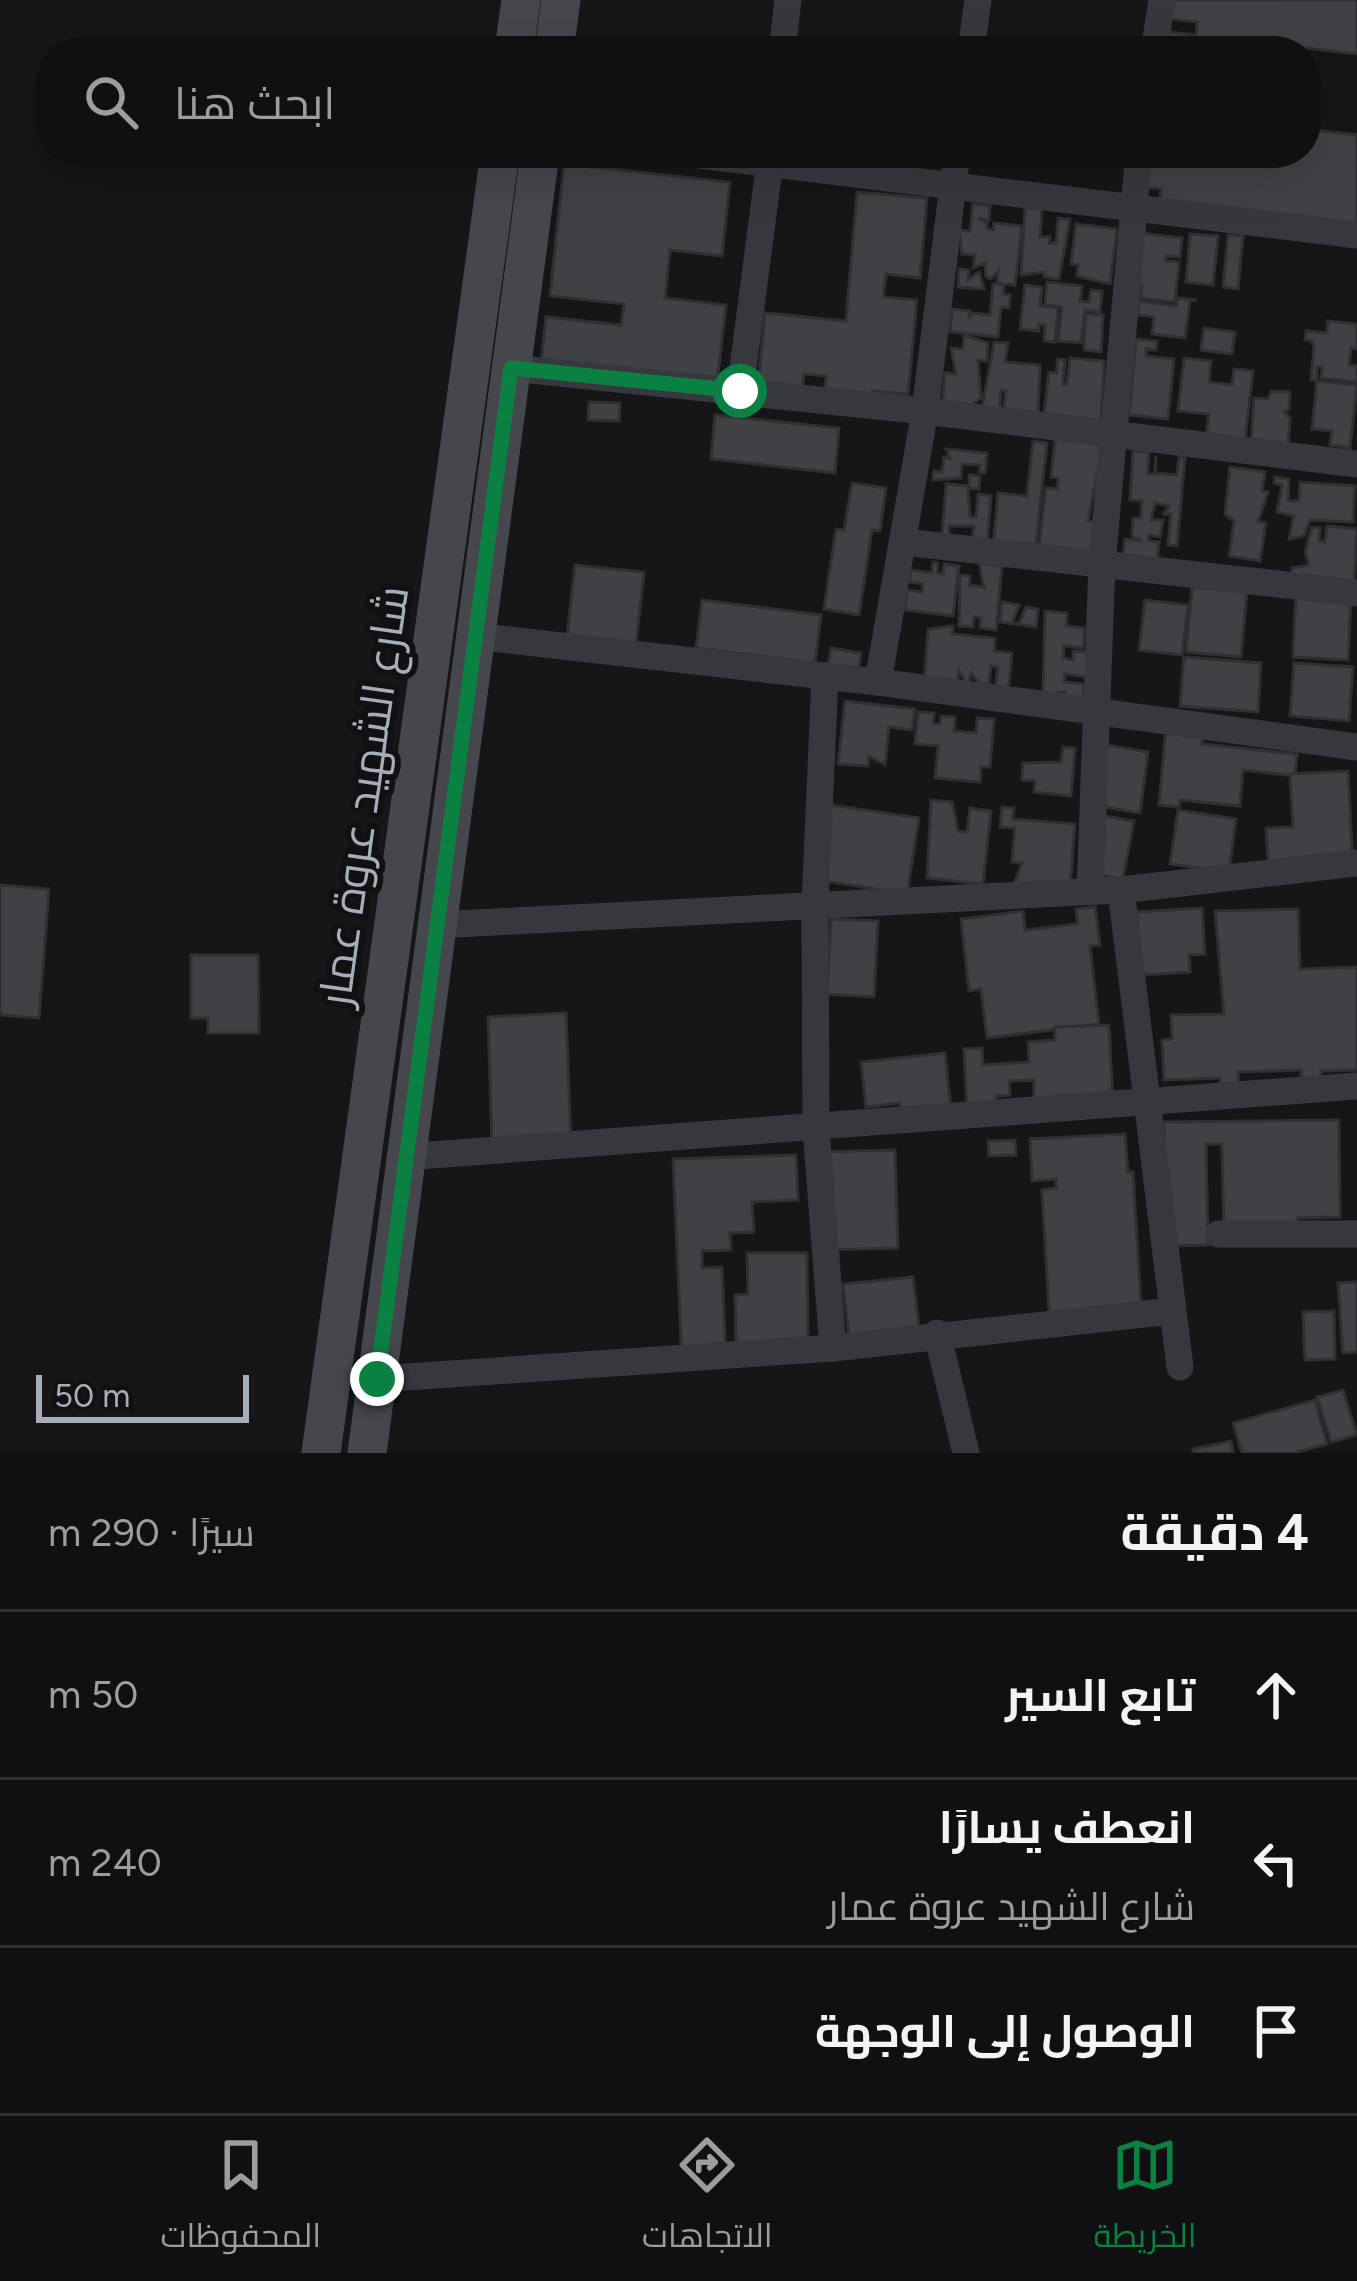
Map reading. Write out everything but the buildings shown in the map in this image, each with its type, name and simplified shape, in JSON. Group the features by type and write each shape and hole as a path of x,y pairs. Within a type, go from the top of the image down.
{"street":[{"path":"516,36 521,0"},
{"path":"556,36 561,0"},
{"path":"784,36 788,0"},
{"path":"973,36 978,0"},
{"path":"1156,36 1162,0"},
{"name":"شارع الشهيد عروة عمار","path":"321,1453 498,168"},
{"name":"شارع الشهيد عروة عمار","path":"367,1453 538,168"},
{"path":"740,391 770,168"},
{"path":"836,168 1131,210 1357,235"},
{"path":"878,682 925,411 955,168"},
{"path":"1090,891 1102,564 1137,168"},
{"path":"511,368 925,411 1357,464"},
{"path":"904,542 1357,593"},
{"path":"474,636 878,682 1357,747"},
{"path":"825,676 815,905 816,1130 832,1348"},
{"path":"435,925 1121,890 1357,863"},
{"path":"1121,890 1180,1367"},
{"path":"404,1157 816,1130 1357,1086"},
{"path":"1219,1234 1357,1234"},
{"path":"377,1379 832,1348 1172,1311"},
{"path":"937,1333 966,1453"}],"route":[{"path":"377,1379 511,368 740,391"}]}
